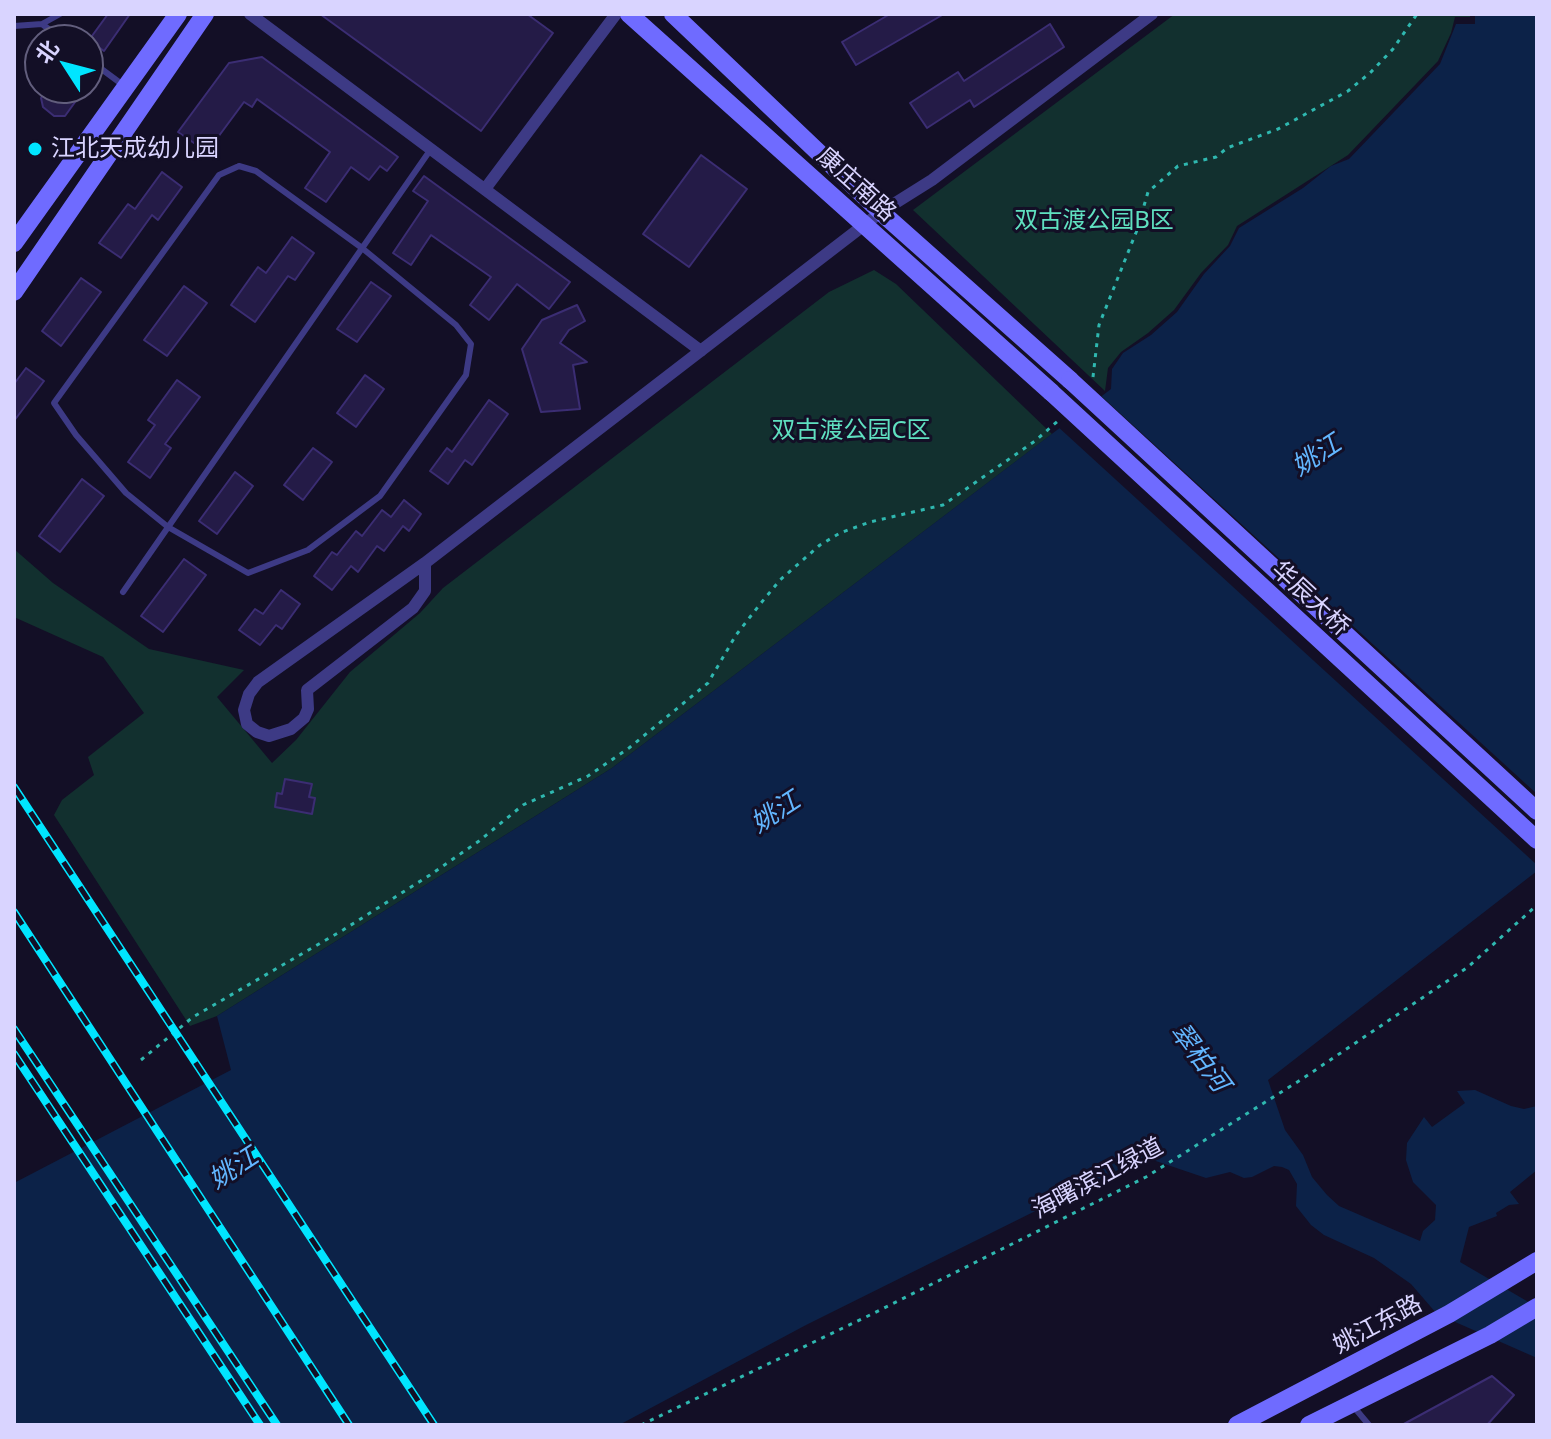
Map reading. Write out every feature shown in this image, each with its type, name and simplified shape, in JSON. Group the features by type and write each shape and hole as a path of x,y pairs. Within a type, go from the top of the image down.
{"main road":[{"path":"14,243 178,14"},
{"path":"14,292 205,14"},
{"name":"康庄南路","path":"629,14 1051,392"},
{"name":"康庄南路","path":"673,14 881,212 1070,380"},
{"name":"华辰大桥","path":"1070,380 1537,811"},
{"name":"华辰大桥","path":"1051,392 1537,840"},
{"name":"姚江东路","path":"1237,1425 1449,1314 1537,1261"},
{"path":"1309,1425 1490,1335 1537,1307"}],"street":[{"path":"250,14 701,351"},
{"path":"485,189 616,14"},
{"path":"425,563 425,591 413,608 307,690 308,709 304,718 291,729 269,736 247,724 244,710 249,694 258,682 425,563 881,212 944,170 1152,14"}],"lane":[{"path":"42,24 60,14"},
{"path":"104,71 126,87"},
{"path":"123,592 431,149"},
{"path":"239,166 256,171 362,248 456,325 471,344 466,375 380,496 308,550 248,573 168,527 126,493 76,435 54,403 219,175 239,166"},
{"path":"1351,1404 1369,1425"}],"path":[{"path":"1093,379 1099,325 1137,230 1148,192 1178,166 1216,157 1227,148 1278,129 1348,91 1393,49 1417,14"},
{"path":"141,1060 193,1017 430,875 523,805 588,776 629,748 708,683 736,635 761,603 780,580 820,545 840,533 870,522 943,505 1035,441 1066,412"},
{"name":"海曙滨江绿道","path":"641,1425 870,1315 1149,1175 1291,1086 1468,967 1537,905"}],"green space":[{"name":"双古渡公园B区","path":"1175,14 1470,14 1470,17 1455,17 1438,61 1348,155 1237,226 1228,245 1201,273 1174,310 1121,352 1108,368 1105,391 913,210"},
{"name":"双古渡公园C区","path":"874,270 896,284 1052,434 612,768 217,1016 190,1026 54,815 62,800 94,775 88,757 144,713 103,657 14,617 14,549 53,583 149,649 244,670 217,697 272,763 296,740 350,672 420,613 443,588 829,292"}],"water":[{"path":"1475,14 1537,14 1537,871 1268,1080 1285,1130 1303,1155 1312,1177 1327,1195 1339,1206 1420,1241 1423,1231 1435,1220 1436,1205 1413,1182 1406,1160 1407,1143 1424,1117 1432,1127 1465,1103 1457,1091 1475,1090 1524,1109 1537,1106 1537,1170 1510,1192 1519,1204 1509,1205 1496,1213 1497,1216 1469,1227 1460,1262 1537,1307 1537,1358 1437,1314 1411,1284 1374,1258 1324,1235 1311,1225 1296,1206 1297,1184 1289,1170 1274,1166 1252,1177 1244,1178 1230,1172 1206,1178 1144,1157 806,1325 619,1425 14,1425 14,1183 231,1070 217,1016 612,768 1111,389 1112,369 1123,353 1151,335 1177,312 1204,274 1230,246 1239,228 1303,188 1331,166 1349,159 1440,64 1456,24 1475,24"}],"pier":[{"path":"1099,394 1537,794 1537,865 1056,425"}],"building":[{"path":"108,14 130,14 104,51 104,24 101,24"},
{"path":"320,14 527,14 553,33 481,131"},
{"path":"890,14 944,14 856,65 842,42"},
{"path":"1050,24 1064,47 974,107 970,100 927,128 910,103 958,72 964,81"},
{"path":"262,57 398,157 387,171 380,166 369,180 351,167 326,202 305,188 330,152 257,99 252,107 244,102 207,152 178,132 229,63"},
{"path":"42,104 74,104 65,116 54,116"},
{"path":"701,155 747,189 689,267 643,234"},
{"path":"162,172 182,187 158,220 152,215 121,258 99,243 128,204 135,209"},
{"path":"424,176 570,282 549,309 517,284 489,320 470,305 491,277 431,235 411,265 393,253 428,201 413,191"},
{"path":"292,237 314,253 295,280 288,276 255,322 231,305 258,267 266,273"},
{"path":"81,278 101,292 61,346 42,331"},
{"path":"371,282 391,296 357,342 337,329"},
{"path":"184,286 207,303 167,356 144,340"},
{"path":"577,305 585,321 569,330 560,343 587,362 573,365 580,409 541,412 522,349 542,320"},
{"path":"26,368 44,381 14,421 14,384"},
{"path":"365,375 384,389 356,427 337,413"},
{"path":"177,380 200,397 165,444 171,448 150,478 128,462 155,425 148,420"},
{"path":"489,400 508,414 472,465 465,460 448,484 430,471 447,448 452,452"},
{"path":"313,448 332,462 303,500 284,485"},
{"path":"235,472 253,486 217,534 199,521"},
{"path":"82,479 104,496 60,552 39,536"},
{"path":"404,500 421,514 409,531 403,526 384,551 377,546 358,572 351,566 332,590 314,576 332,552 337,555 356,531 362,536 382,510 391,517"},
{"path":"184,559 206,575 163,632 141,616"},
{"path":"281,590 300,604 282,629 276,625 260,645 239,630 255,609 263,614"},
{"path":"285,779 312,784 309,797 315,798 312,814 275,807 277,793 282,794"},
{"path":"1492,1376 1514,1395 1487,1425 1402,1425"}],"railway":[{"path":"14,787 434,1425"},
{"path":"14,912 349,1425"},
{"path":"14,1029 277,1425"},
{"path":"14,1054 260,1425"}],"place":[{"name":"江北天成幼儿园","path":"35,149"}],"water label":[{"name":"姚江","path":"1317,456"},
{"name":"姚江","path":"776,813"},
{"name":"翠柏河","path":"1199,1058"},
{"name":"姚江","path":"234,1169"}]}
